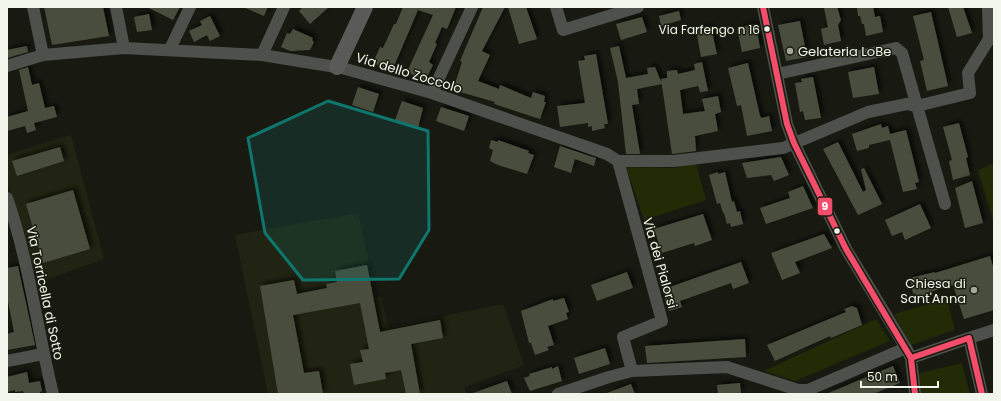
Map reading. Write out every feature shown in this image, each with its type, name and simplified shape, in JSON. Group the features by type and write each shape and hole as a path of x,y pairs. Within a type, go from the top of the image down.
{"street":[{"path":"33,7 43,55"},
{"path":"116,7 124,48"},
{"path":"170,49 190,7"},
{"path":"262,55 284,7"},
{"path":"337,67 365,7"},
{"path":"432,93 472,7"},
{"path":"556,7 563,30 638,7"},
{"path":"763,7 787,124 794,143 846,249 908,353 915,394"},
{"name":"Via dello Zoccolo","path":"7,66 43,55 124,48 170,49 262,55 337,67 432,93 607,154 618,161 674,161 783,148 868,112 907,104 917,106 970,93 968,73 989,39 988,7"},
{"path":"777,74 896,48 902,53 945,204"},
{"name":"Via dei Pialorsi","path":"618,161 662,321 623,337 632,371"},
{"name":"Via Torricella di Sotto","path":"7,198 26,264 43,354 53,394"},
{"path":"558,394 632,371 727,367 797,392 808,390 908,353 969,338 994,330"},
{"path":"969,338 982,394"},
{"path":"7,361 43,354"}],"highlighted area":[{"path":"328,101 428,131 429,230 399,279 303,280 265,233 248,138"}],"shaded area":[{"path":"71,135 104,259 37,283 13,197 7,184 7,155"},
{"path":"358,213 377,297 381,296 388,327 503,304 524,365 465,387 466,394 268,394 235,235"}],"green space":[{"path":"994,163 994,223 978,170"},
{"path":"696,164 706,200 644,220 626,167 675,168"},
{"path":"947,299 955,330 911,345 894,314"},
{"path":"876,319 890,341 795,381 764,371"},
{"path":"962,363 970,394 921,394 918,376 920,373"}],"building":[{"path":"44,7 103,7 109,36 52,45"},
{"path":"147,7 180,7 173,20"},
{"path":"243,7 268,7 264,16"},
{"path":"303,7 329,7 310,24 299,11"},
{"path":"403,7 456,7 447,29 442,27 435,43 437,44 429,62 433,65 425,81 407,72 433,15 418,10 392,71 373,63 380,47 383,48 394,24 396,24"},
{"path":"483,7 505,7 482,51 490,55 478,81 499,89 500,85 531,98 533,92 545,96 544,102 546,102 540,119 494,104 495,102 453,90 462,62 460,61"},
{"path":"508,7 526,7 537,39 519,44"},
{"path":"837,7 841,20 838,25 841,41 824,45 821,29 828,27 824,8"},
{"path":"857,7 873,7 875,17 880,16 883,32 866,36 864,24 862,24 860,16 858,16"},
{"path":"948,7 963,7 972,33 957,37"},
{"path":"679,11 681,20 661,26 659,16"},
{"path":"931,12 948,86 927,91 920,61 924,60 913,16"},
{"path":"149,14 152,30 137,32 134,17"},
{"path":"210,16 220,36 210,41 207,35 194,42 189,31 202,25 200,21"},
{"path":"642,17 647,32 621,40 616,24"},
{"path":"800,21 807,57 786,61 778,25"},
{"path":"756,24 760,48 742,52 737,28"},
{"path":"711,27 717,54 701,57 696,30"},
{"path":"293,29 313,38 312,40 314,42 310,50 290,51 281,47 287,33 290,34"},
{"path":"27,46 28,52 7,58 7,50"},
{"path":"619,46 626,78 648,74 647,68 655,67 662,84 637,89 639,104 632,105 640,154 626,154 618,82 610,48"},
{"path":"596,54 608,124 604,124 605,128 592,131 592,126 588,127 588,123 560,127 557,106 585,103 578,61 585,60 584,56"},
{"path":"702,62 708,91 700,92 698,86 680,90 683,114 705,111 702,99 718,96 721,112 715,114 718,131 695,136 696,151 672,154 661,79 667,78 667,71 677,70 678,74 695,70 694,64"},
{"path":"748,63 760,116 762,118 769,116 772,131 747,136 741,105 737,106 728,68"},
{"path":"28,67 32,85 39,83 45,108 54,106 57,117 34,123 36,130 27,133 25,126 7,131 7,117 28,111 19,70"},
{"path":"874,67 879,94 853,98 848,72"},
{"path":"813,77 821,118 805,120 803,111 800,112 795,83 802,82 801,79"},
{"path":"358,87 379,94 373,112 352,105"},
{"path":"402,101 423,108 418,128 395,120"},
{"path":"441,107 469,116 464,131 436,121"},
{"path":"959,123 968,157 966,158 970,175 953,180 949,161 952,160 943,127"},
{"path":"881,124 882,128 888,126 890,134 906,130 919,182 915,183 917,189 903,192 890,140 869,145 869,148 857,151 852,134"},
{"path":"491,140 498,142 498,140 529,151 528,153 534,155 527,174 490,161 493,150 489,148"},
{"path":"838,142 863,192 866,190 861,169 864,168 882,204 858,215 823,149"},
{"path":"560,146 596,158 594,166 575,159 571,173 554,167"},
{"path":"60,147 64,161 17,176 12,161"},
{"path":"781,157 789,175 774,181 771,175 747,178 742,163"},
{"path":"718,172 718,174 725,172 732,202 734,201 737,212 740,211 743,224 731,227 730,223 727,224 720,203 717,204 709,175"},
{"path":"972,181 983,223 965,228 955,188"},
{"path":"803,186 813,208 766,224 760,208 790,198 788,192"},
{"path":"73,190 90,249 43,263 26,204"},
{"path":"920,204 931,228 905,240 902,232 892,236 885,220"},
{"path":"703,214 712,240 695,246 694,243 662,253 654,229"},
{"path":"824,234 832,248 795,262 800,273 782,280 771,253"},
{"name":"Chiesa di Sant'Anna","path":"990,256 994,270 994,310 964,319 953,285 927,293 928,296 917,300 915,293 913,294 910,278 935,273"},
{"path":"741,262 749,283 733,289 731,283 680,301 682,307 669,311 664,297 667,296 664,289"},
{"path":"367,265 380,332 440,320 443,338 411,344 420,394 406,394 401,370 385,373 386,379 354,385 350,364 363,362 360,350 369,349 360,303 293,315 304,373 319,371 323,394 278,394 260,286 294,280 297,294 327,288 326,284 337,282 335,271"},
{"path":"18,266 35,345 7,350 7,334 14,332 7,296 7,268"},
{"path":"627,272 633,288 597,301 591,285"},
{"path":"564,298 569,312 566,313 568,319 548,326 554,345 547,347 549,350 535,355 531,343 529,343 521,311 553,299 553,301"},
{"path":"852,306 857,308 862,325 831,338 830,336 775,361 767,345 846,312 844,309"},
{"path":"745,339 746,357 647,363 645,346"},
{"path":"605,348 610,364 579,374 574,358"},
{"path":"558,366 562,381 530,391 524,378 530,376 529,374 552,367 552,369"},
{"path":"893,366 900,383 873,394 826,394"},
{"path":"27,372 29,383 40,381 42,391 40,394 24,394 23,391 15,392 15,390 7,392 7,377"},
{"path":"507,381 512,394 473,394 473,393"},
{"path":"740,383 741,394 718,394 717,385"},
{"path":"631,384 635,394 607,394 607,393"}],"transit line":[{"name":"9","path":"763,7 787,124 794,143 846,249 911,358 915,394"},
{"name":"9","path":"911,358 969,338 982,394"}],"place":[{"name":"Via Farfengo n 16","path":"767,29"},
{"name":"Gelateria LoBe","path":"790,51"},
{"name":"Chiesa di Sant'Anna","path":"974,290"}]}
